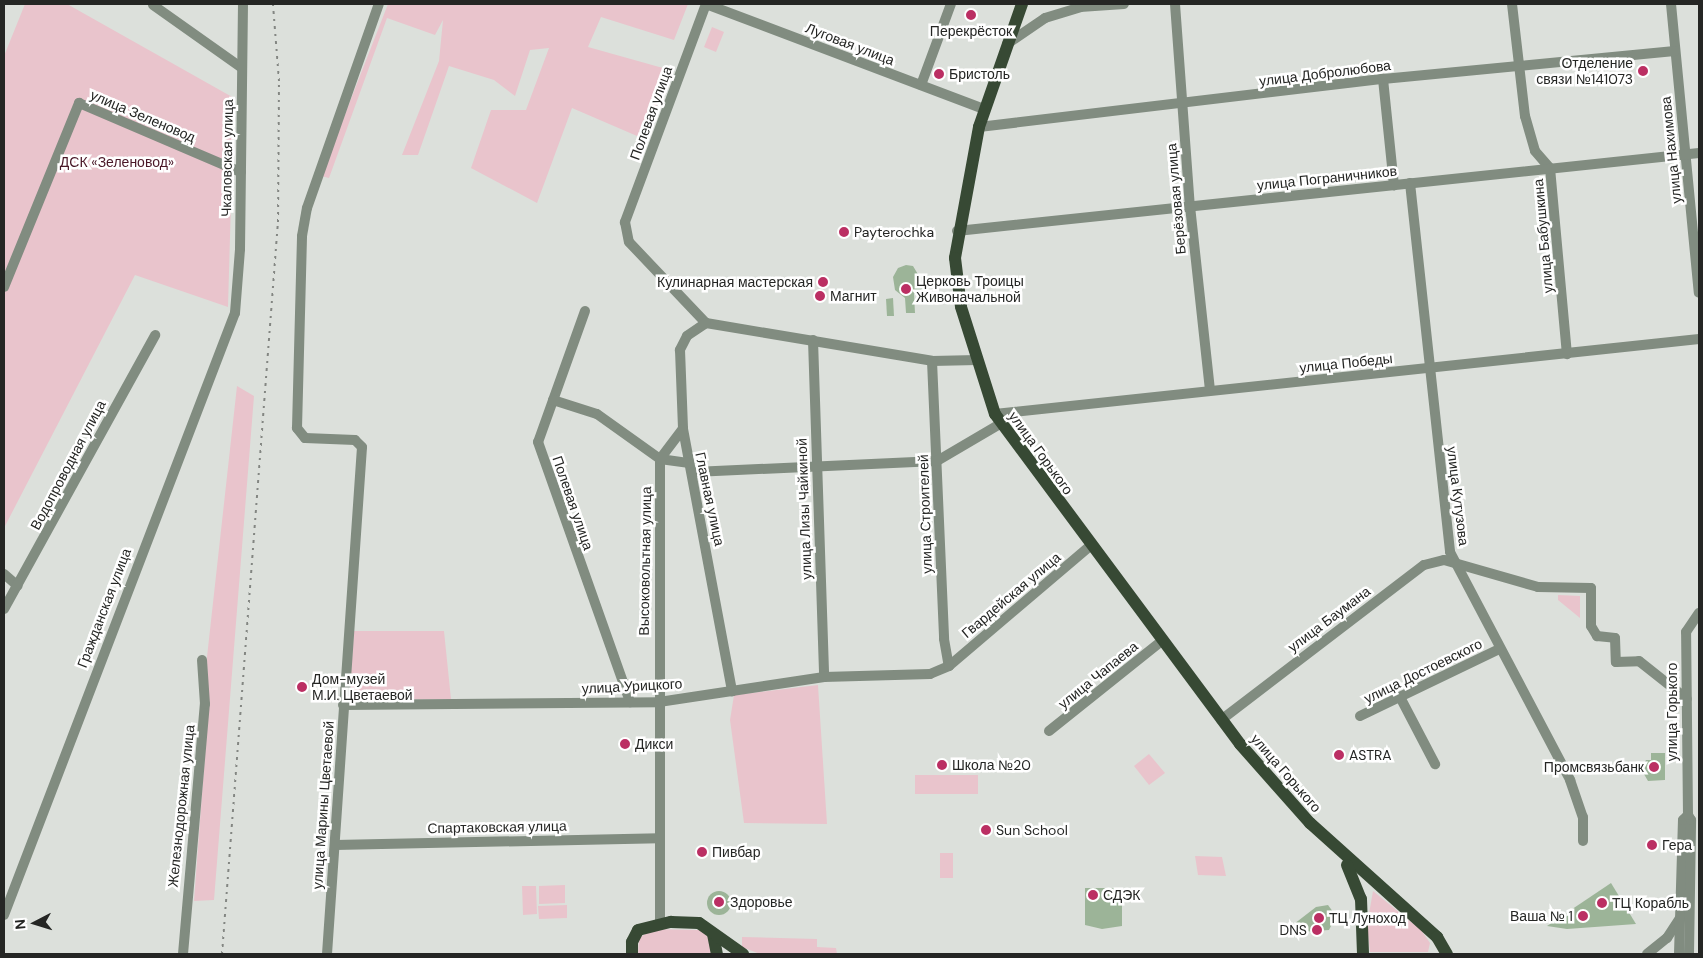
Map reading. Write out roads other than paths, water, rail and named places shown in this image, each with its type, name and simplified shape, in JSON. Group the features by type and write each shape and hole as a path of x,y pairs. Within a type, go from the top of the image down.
{"main road":[{"name":"улица Горького","path":"1022,4 984,109 957,231 956,282 977,360 997,419 1090,546 1222,720 1328,841"},
{"path":"1328,841 1437,937 1447,954"},
{"path":"1328,841 1353,872 1361,899 1363,954"},
{"path":"1361,899 1376,885"},
{"path":"632,954 632,942 638,930 660,922 699,923 743,954"},
{"path":"713,934 717,954"}],"street":[{"name":"Чкаловская улица","path":"235,313 241,172 243,4"},
{"name":"улица Марины Цветаевой","path":"327,954 362,447 355,440 306,438 297,428 299,308 307,208 379,4"},
{"name":"Луговая улица","path":"706,4 718,6 984,109"},
{"name":"Полевая улица","path":"706,4 625,222 625,232 629,242 659,276 706,323"},
{"path":"921,85 951,4"},
{"path":"1006,45 1033,24 1054,15 1080,7 1124,4"},
{"name":"Берёзовая улица","path":"1175,4 1190,206 1210,390"},
{"name":"улица Бабушкина","path":"1512,4 1528,131 1535,151 1550,168 1567,354"},
{"name":"улица Нахимова","path":"1671,4 1699,293"},
{"path":"153,5 242,68"},
{"name":"улица Добролюбова","path":"979,127 1182,106 1383,80 1675,51"},
{"path":"1383,80 1394,185"},
{"name":"улица Зеленовод","path":"4,287 79,103 241,172"},
{"name":"улица Пограничников","path":"957,231 1699,153"},
{"name":"улица Кутузова","path":"1410,183 1450,552 1460,566 1499,650 1570,780 1583,817 1583,842"},
{"name":"Полевая улица","path":"585,312 538,442 630,702"},
{"name":"Гражданская улица","path":"4,915 71,731 235,313"},
{"path":"706,323 932,361 977,360"},
{"name":"Главная улица","path":"706,323 687,336 680,350 683,429 688,463 694,472 732,691"},
{"name":"Водопроводная улица","path":"4,609 155,335"},
{"name":"улица Победы","path":"997,419 1210,390 1699,339"},
{"name":"улица Лизы Чайкиной","path":"813,340 824,677"},
{"name":"улица Строителей","path":"932,361 944,639 949,666"},
{"path":"553,400 597,414 660,460 688,463"},
{"path":"694,472 937,461 997,419"},
{"path":"660,460 683,429"},
{"name":"Высоковольтная улица","path":"659,702 660,460"},
{"name":"Гвардейская улица","path":"949,666 1090,546"},
{"name":"улица Баумана","path":"1222,720 1424,565 1444,560 1538,587 1591,588 1591,626 1597,636 1616,638 1616,662 1640,661 1687,699"},
{"path":"4,574 18,586"},
{"name":"улица Горького","path":"1689,954 1683,820 1688,815 1686,632 1699,613"},
{"name":"улица Чапаева","path":"1049,732 1163,640"},
{"name":"улица Достоевского","path":"1360,716 1499,650"},
{"name":"Железнодорожная улица","path":"183,954 205,704 202,660"},
{"name":"улица Урицкого","path":"343,705 659,702 824,677 930,674 949,666"},
{"path":"1400,697 1435,764"},
{"path":"659,702 660,922"},
{"name":"Спартаковская улица","path":"335,845 659,838"},
{"path":"1648,954 1674,930 1686,913 1699,934"},
{"name":"улица Горького","path":"1679,954 1686,913"}],"railway":[{"path":"222,954 278,222 279,81 273,4"}],"place":[{"name":"Перекрёсток","path":"971,15"},
{"name":"Отделение связи №141073","path":"1643,71"},
{"name":"Бристоль","path":"939,74"},
{"name":"Payterochka","path":"844,232"},
{"name":"Кулинарная мастерская","path":"823,282"},
{"name":"Церковь Троицы Живоначальной","path":"906,289"},
{"name":"Магнит","path":"820,296"},
{"name":"Дом-музей М.И. Цветаевой","path":"302,687"},
{"name":"Дикси","path":"625,744"},
{"name":"ASTRA","path":"1339,755"},
{"name":"Школа №20","path":"942,765"},
{"name":"Промсвязьбанк","path":"1654,767"},
{"name":"Sun School","path":"986,830"},
{"name":"Гера","path":"1652,845"},
{"name":"Пивбар","path":"702,852"},
{"name":"СДЭК","path":"1093,895"},
{"name":"Здоровье","path":"719,902"},
{"name":"ТЦ Корабль","path":"1602,903"},
{"name":"Ваша № 1","path":"1583,916"},
{"name":"ТЦ Луноход","path":"1319,918"},
{"name":"DNS","path":"1317,930"}],"park label":[{"name":"ДСК «Зеленовод»","path":"117,162"}]}
